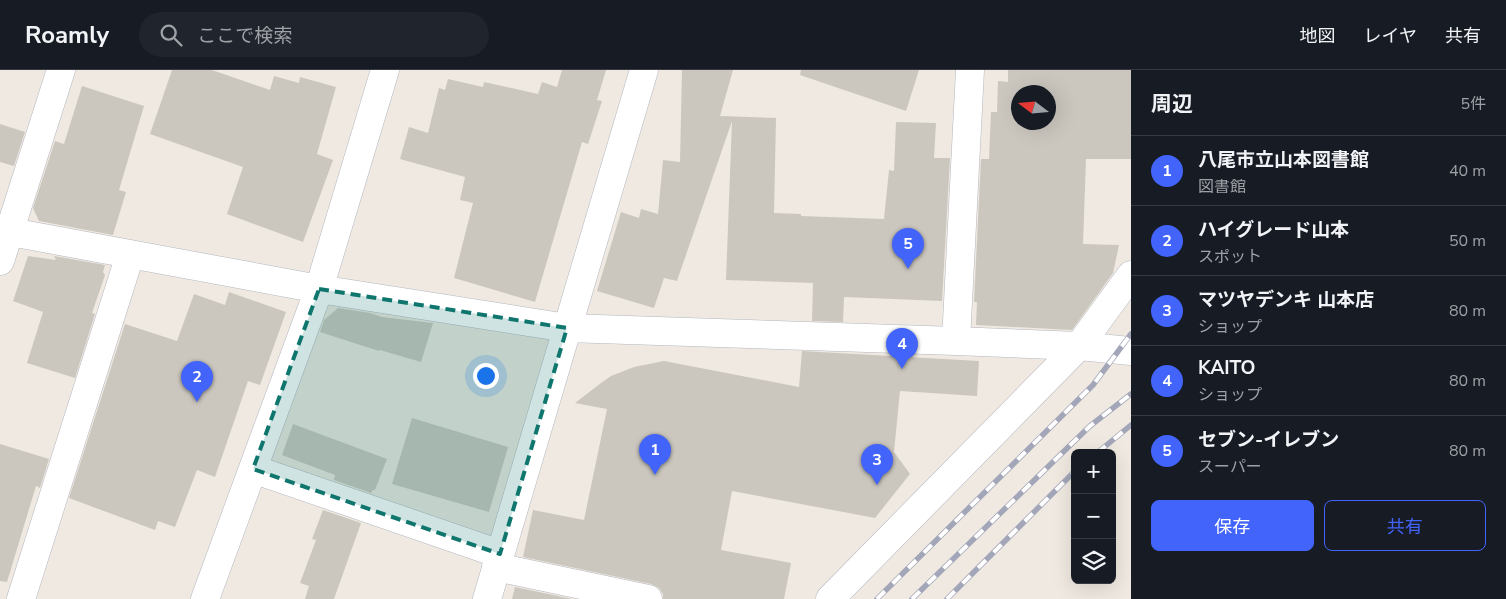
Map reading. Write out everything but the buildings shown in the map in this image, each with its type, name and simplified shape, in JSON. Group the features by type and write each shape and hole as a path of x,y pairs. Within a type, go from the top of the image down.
{"street":[{"path":"0,261 4,231 62,70"},
{"path":"205,599 319,289 385,70"},
{"path":"487,599 644,70"},
{"path":"956,341 970,70"},
{"path":"4,231 319,289 568,328 1079,346 1131,351"},
{"path":"21,599 130,255"},
{"path":"830,599 1079,346 1131,275"},
{"path":"253,469 498,561 648,599"}],"highlighted area":[{"path":"319,289 567,328 500,554 253,469"}],"railway":[{"path":"877,599 1093,385 1131,334"},
{"path":"912,599 1090,426 1131,394"},
{"path":"1102,449 1131,425"},
{"path":"947,599 1071,475"}],"place":[{"name":"セブン-イレブン","path":"908,269"},
{"name":"KAITO","path":"902,369"},
{"name":"ハイグレード山本","path":"197,402"},
{"name":"八尾市立山本図書館","path":"655,475"},
{"name":"マツヤデンキ 山本店","path":"877,485"}]}
